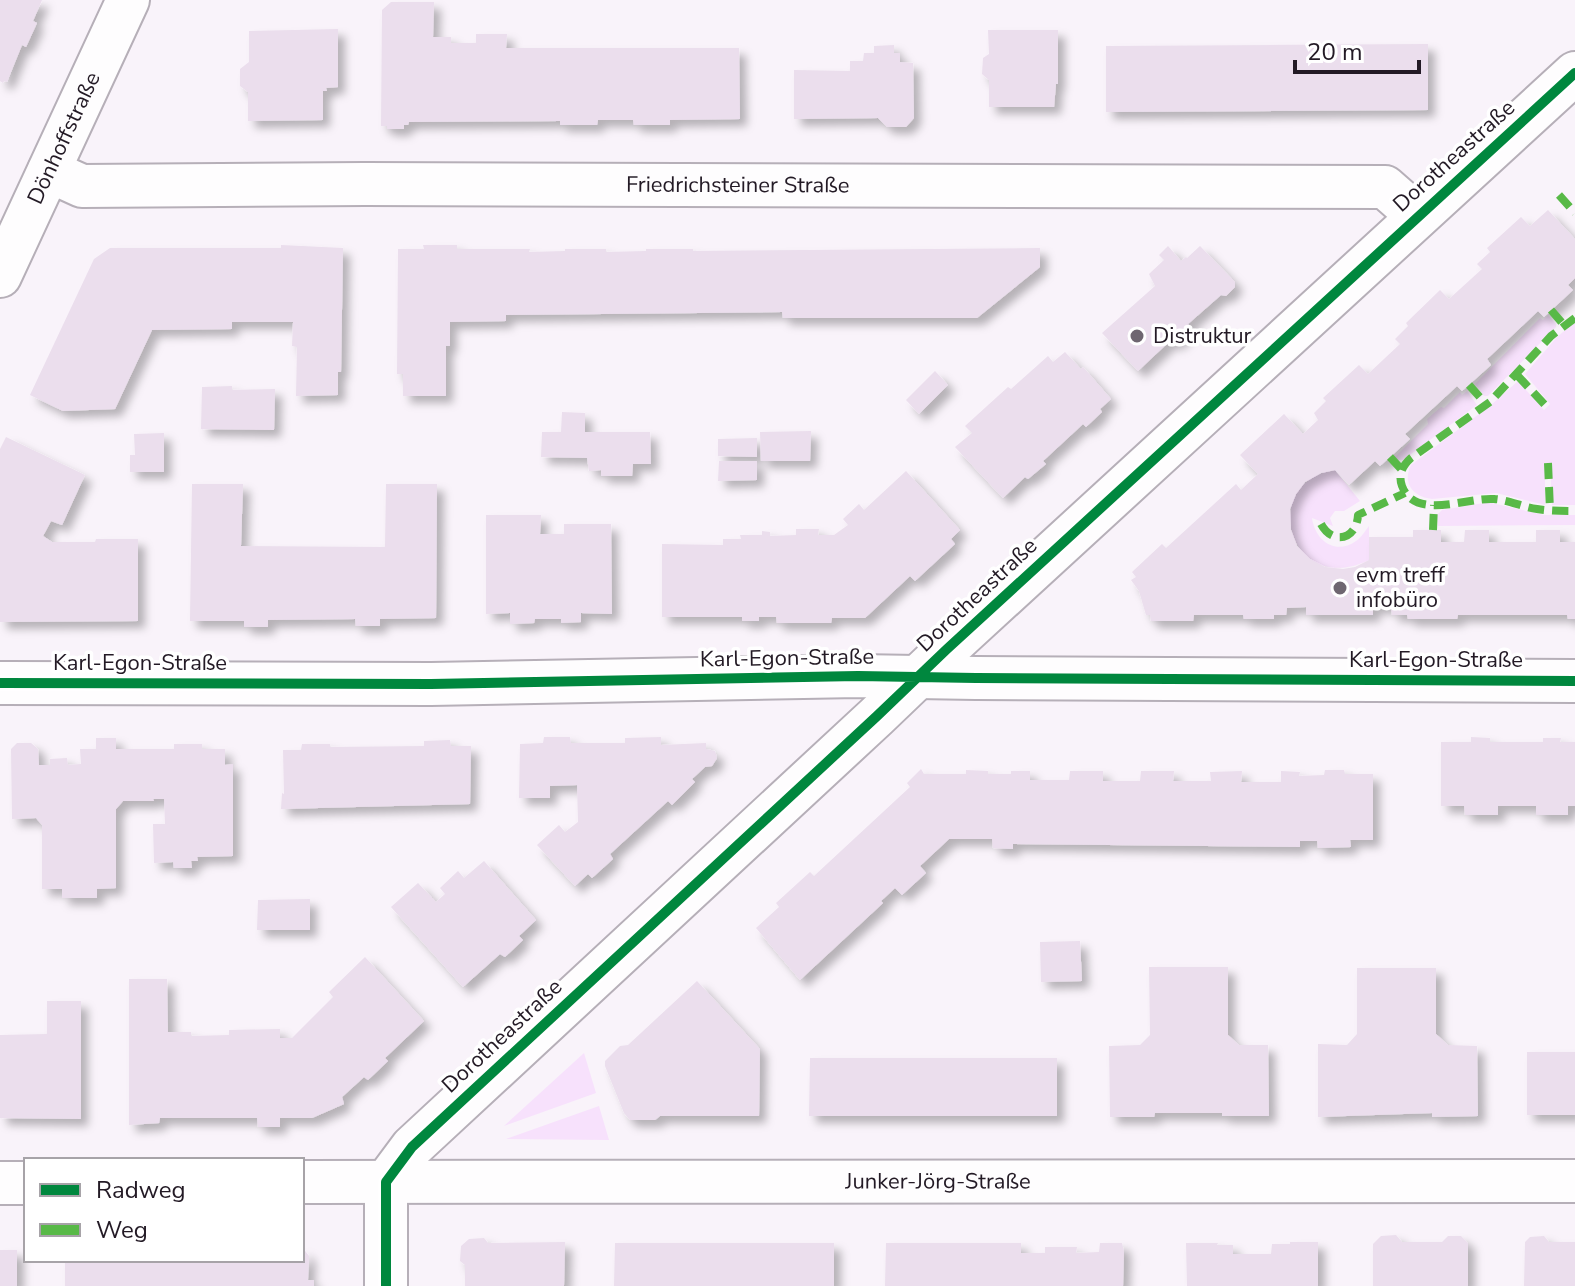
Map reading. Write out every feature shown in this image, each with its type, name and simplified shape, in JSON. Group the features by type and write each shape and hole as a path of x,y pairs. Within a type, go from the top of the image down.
{"street":[{"name":"Dönhoffstraße","path":"0,276 128,0"},
{"name":"Dorotheastraße","path":"386,1182 412,1147 918,676 1575,73"},
{"name":"Friedrichsteiner Straße","path":"49,171 82,186 1385,187 1418,216"},
{"name":"Karl-Egon-Straße","path":"0,683 431,684 918,676 1575,681"},
{"name":"Junker-Jörg-Straße","path":"304,1182 1575,1181"},
{"path":"386,1182 386,1286"},
{"path":"0,1183 24,1183"}],"shaded area":[{"path":"1548,315 1556,327 1488,396 1484,396 1475,384 1540,318 1543,320"},
{"path":"1575,322 1575,505 1552,505 1550,463 1545,463 1545,505 1496,493 1432,499 1415,492 1408,478 1411,465 1518,381 1544,410 1550,404 1525,374 1557,337"},
{"path":"1467,391 1477,405 1403,460 1395,457 1428,424 1427,419 1460,392 1462,395"},
{"path":"1335,470 1360,501 1344,511 1335,511 1330,518 1333,526 1312,518 1317,533 1327,543 1341,547 1358,540 1369,526 1369,560 1341,568 1319,564 1302,552 1292,534 1290,514 1296,494 1311,479"},
{"path":"1484,503 1544,515 1575,515 1575,525 1438,526 1437,515 1442,510"},
{"path":"584,1053 596,1093 504,1126"},
{"path":"599,1106 609,1140 506,1139"}],"building":[{"path":"0,0 42,0 33,21 37,23 26,47 22,45 7,82 3,83 0,81"},
{"path":"391,2 434,2 433,37 451,37 451,43 476,43 476,34 507,34 506,48 739,48 740,119 670,120 670,125 634,125 633,120 598,120 597,125 560,125 560,121 409,122 404,129 387,129 387,126 381,126 382,10"},
{"path":"338,29 338,87 323,91 323,120 248,121 248,92 240,86 240,69 249,62 249,31"},
{"path":"988,30 1058,30 1058,84 1054,107 989,107 989,80 982,74 983,58 989,54"},
{"path":"1428,44 1428,110 1106,112 1106,46"},
{"path":"894,45 894,53 900,53 900,62 913,63 914,118 906,127 887,127 878,118 794,119 794,70 850,71 850,61 863,61 864,53 874,53 874,46"},
{"path":"1548,210 1575,239 1575,278 1568,285 1573,290 1544,317 1538,311 1487,359 1491,365 1462,391 1457,386 1405,434 1410,439 1380,466 1375,461 1349,485 1335,470 1321,473 1305,482 1290,509 1291,530 1297,546 1310,559 1325,567 1343,569 1369,560 1369,537 1413,537 1413,530 1441,530 1441,542 1464,542 1465,530 1489,530 1489,542 1536,542 1536,530 1560,530 1560,542 1575,542 1575,619 1568,619 1567,615 1458,615 1457,619 1408,619 1407,615 1392,615 1391,607 1373,607 1373,615 1306,615 1306,607 1287,608 1286,615 1274,615 1274,619 1244,619 1243,615 1194,615 1193,621 1151,621 1131,580 1136,577 1132,572 1162,544 1166,548 1236,484 1241,490 1258,474 1240,455 1284,414 1303,434 1318,420 1314,413 1326,401 1323,398 1359,365 1368,374 1400,344 1395,339 1408,326 1406,323 1440,290 1449,299 1482,269 1477,264 1490,252 1487,248 1521,217 1530,226"},
{"path":"281,245 343,248 338,395 296,396 297,347 292,346 293,322 232,322 232,329 152,330 115,409 63,411 30,395 94,259 110,248 281,248"},
{"path":"423,245 457,245 457,249 530,249 529,252 565,249 606,249 606,252 646,249 1040,248 1040,267 977,318 783,318 782,312 506,315 506,321 450,322 450,346 446,346 446,396 403,396 403,374 397,374 398,249 424,249"},
{"path":"1168,246 1181,261 1200,246 1235,282 1235,287 1188,324 1191,327 1175,344 1171,340 1138,371 1102,333 1155,286 1149,274 1164,260 1159,255"},
{"path":"1065,352 1111,399 1086,427 1083,424 1043,461 1046,464 1028,479 1025,477 1003,498 955,447 972,433 965,426 1008,387 1011,389 1048,356 1053,362"},
{"path":"935,371 948,385 919,414 906,400"},
{"path":"232,386 232,390 275,389 274,430 201,429 202,387"},
{"path":"562,412 585,413 585,432 650,432 651,464 633,464 632,476 601,476 601,470 589,471 587,458 541,457 542,432 561,432"},
{"path":"811,431 810,461 761,461 760,432"},
{"path":"164,433 164,472 130,472 130,455 135,455 134,434"},
{"path":"6,437 85,475 62,525 51,521 43,536 52,542 138,539 138,621 0,622 0,449"},
{"path":"757,438 757,457 718,456 718,439"},
{"path":"719,461 757,461 757,480 718,481"},
{"path":"906,471 960,530 951,539 955,544 915,581 910,576 865,618 832,618 831,623 777,623 776,617 742,621 742,617 662,617 662,544 723,545 723,539 741,539 740,535 762,535 762,531 770,532 770,536 796,535 796,529 819,529 818,535 834,535 848,525 843,519 859,504 864,510"},
{"path":"192,484 243,484 241,546 385,547 386,484 437,484 436,618 380,619 380,626 356,626 355,619 268,620 268,627 244,627 244,621 190,621"},
{"path":"486,515 541,515 540,534 564,534 564,524 611,524 612,614 581,613 581,622 535,619 534,623 510,624 510,613 486,614"},
{"path":"544,737 570,737 571,743 625,743 625,738 661,737 661,745 706,743 706,749 715,751 717,758 712,766 705,767 692,779 695,782 672,805 668,801 610,854 613,859 592,878 588,874 575,886 537,845 559,825 565,832 578,822 577,785 550,786 550,798 519,798 520,744 543,743"},
{"path":"1471,737 1490,738 1490,742 1543,742 1543,738 1561,738 1560,742 1575,742 1575,806 1568,806 1568,815 1536,815 1536,806 1498,806 1498,815 1465,815 1464,806 1441,806 1441,742 1471,742"},
{"path":"96,738 116,738 116,749 174,749 174,744 202,744 202,749 225,749 225,765 233,764 233,856 197,857 198,861 191,861 192,868 174,868 173,862 154,863 153,824 165,824 164,799 123,801 116,809 116,888 97,889 97,898 62,898 62,889 42,889 42,825 36,818 12,819 11,749 17,743 31,743 38,749 39,765 50,765 50,759 67,758 68,765 81,764 80,749 96,749"},
{"path":"450,740 451,746 471,746 470,804 281,809 284,794 283,750 301,750 302,744 330,744 330,747 424,746 424,741"},
{"path":"921,769 924,774 966,774 966,770 988,771 988,774 1030,771 1030,780 1069,780 1070,771 1103,771 1103,781 1140,781 1141,771 1174,771 1173,781 1211,781 1210,772 1242,771 1241,782 1281,782 1281,771 1300,772 1299,776 1324,775 1325,770 1373,774 1373,840 1350,840 1351,847 1318,848 1317,841 1300,841 1300,847 1013,844 1013,849 993,848 992,839 949,839 920,866 926,873 902,895 895,888 881,901 883,903 800,980 756,928 779,907 776,903 810,872 814,876 910,787 907,783"},
{"path":"484,861 536,920 519,936 523,940 505,957 500,954 463,987 391,907 418,883 436,902 445,894 440,888 458,871 464,878"},
{"path":"310,899 310,930 257,930 258,900"},
{"path":"1080,941 1082,981 1041,982 1040,942"},
{"path":"365,957 424,1021 385,1058 388,1061 368,1080 364,1077 342,1097 344,1104 312,1118 280,1118 280,1127 258,1127 257,1118 160,1118 159,1123 129,1125 129,979 167,979 168,1032 191,1032 191,1036 229,1035 229,1030 280,1029 280,1038 292,1038 333,997 329,992"},
{"path":"1149,967 1228,967 1228,1035 1239,1045 1268,1045 1269,1116 1155,1113 1154,1117 1110,1117 1109,1046 1140,1045 1150,1035"},
{"path":"1357,968 1436,968 1436,1034 1448,1045 1477,1046 1478,1116 1432,1117 1432,1113 1318,1117 1318,1044 1347,1045 1357,1034"},
{"path":"697,981 760,1049 759,1116 660,1116 655,1120 630,1120 624,1113 605,1061 620,1046 628,1045"},
{"path":"47,1001 81,1001 81,1119 0,1118 0,1035 47,1034"},
{"path":"1527,1052 1575,1052 1575,1115 1527,1115"},
{"path":"810,1058 1057,1058 1057,1116 809,1116"},
{"path":"1396,1235 1402,1242 1442,1242 1448,1236 1461,1236 1468,1243 1468,1286 1373,1286 1373,1244 1381,1236"},
{"path":"1544,1236 1549,1242 1575,1242 1575,1286 1524,1286 1525,1242 1530,1237"},
{"path":"484,1238 488,1243 565,1242 564,1286 465,1286 465,1265 460,1261 461,1246 469,1239"},
{"path":"1318,1242 1318,1286 1187,1286 1186,1243 1233,1245 1233,1254 1271,1254 1272,1244"},
{"path":"615,1243 834,1243 834,1286 614,1286"},
{"path":"886,1243 1021,1243 1021,1253 1045,1253 1045,1247 1077,1247 1076,1253 1099,1252 1100,1243 1122,1243 1123,1286 885,1286"},
{"path":"0,1250 17,1250 17,1286 0,1286"},
{"path":"304,1250 309,1256 308,1280 314,1280 314,1286 65,1286 65,1262 304,1262"}],"marked path":[{"path":"1559,195 1575,213"},
{"path":"1551,310 1564,325"},
{"path":"1575,318 1551,336 1490,402 1411,458 1403,467 1400,478 1409,497 1418,503 1443,505 1494,499 1537,509 1575,511"},
{"path":"1517,375 1547,407"},
{"path":"1469,385 1486,404"},
{"path":"1390,457 1402,470"},
{"path":"1548,463 1550,510"},
{"path":"1321,524 1332,535 1344,537 1353,530 1358,515 1405,493"},
{"path":"1433,530 1434,505"}],"cycle path":[{"path":"386,1286 386,1182 412,1147 947,649 1575,73"},
{"path":"0,683 431,684 858,676 1575,681"}],"place":[{"name":"Distruktur","path":"1137,336"},
{"name":"evm treff infobüro","path":"1340,588"}]}
